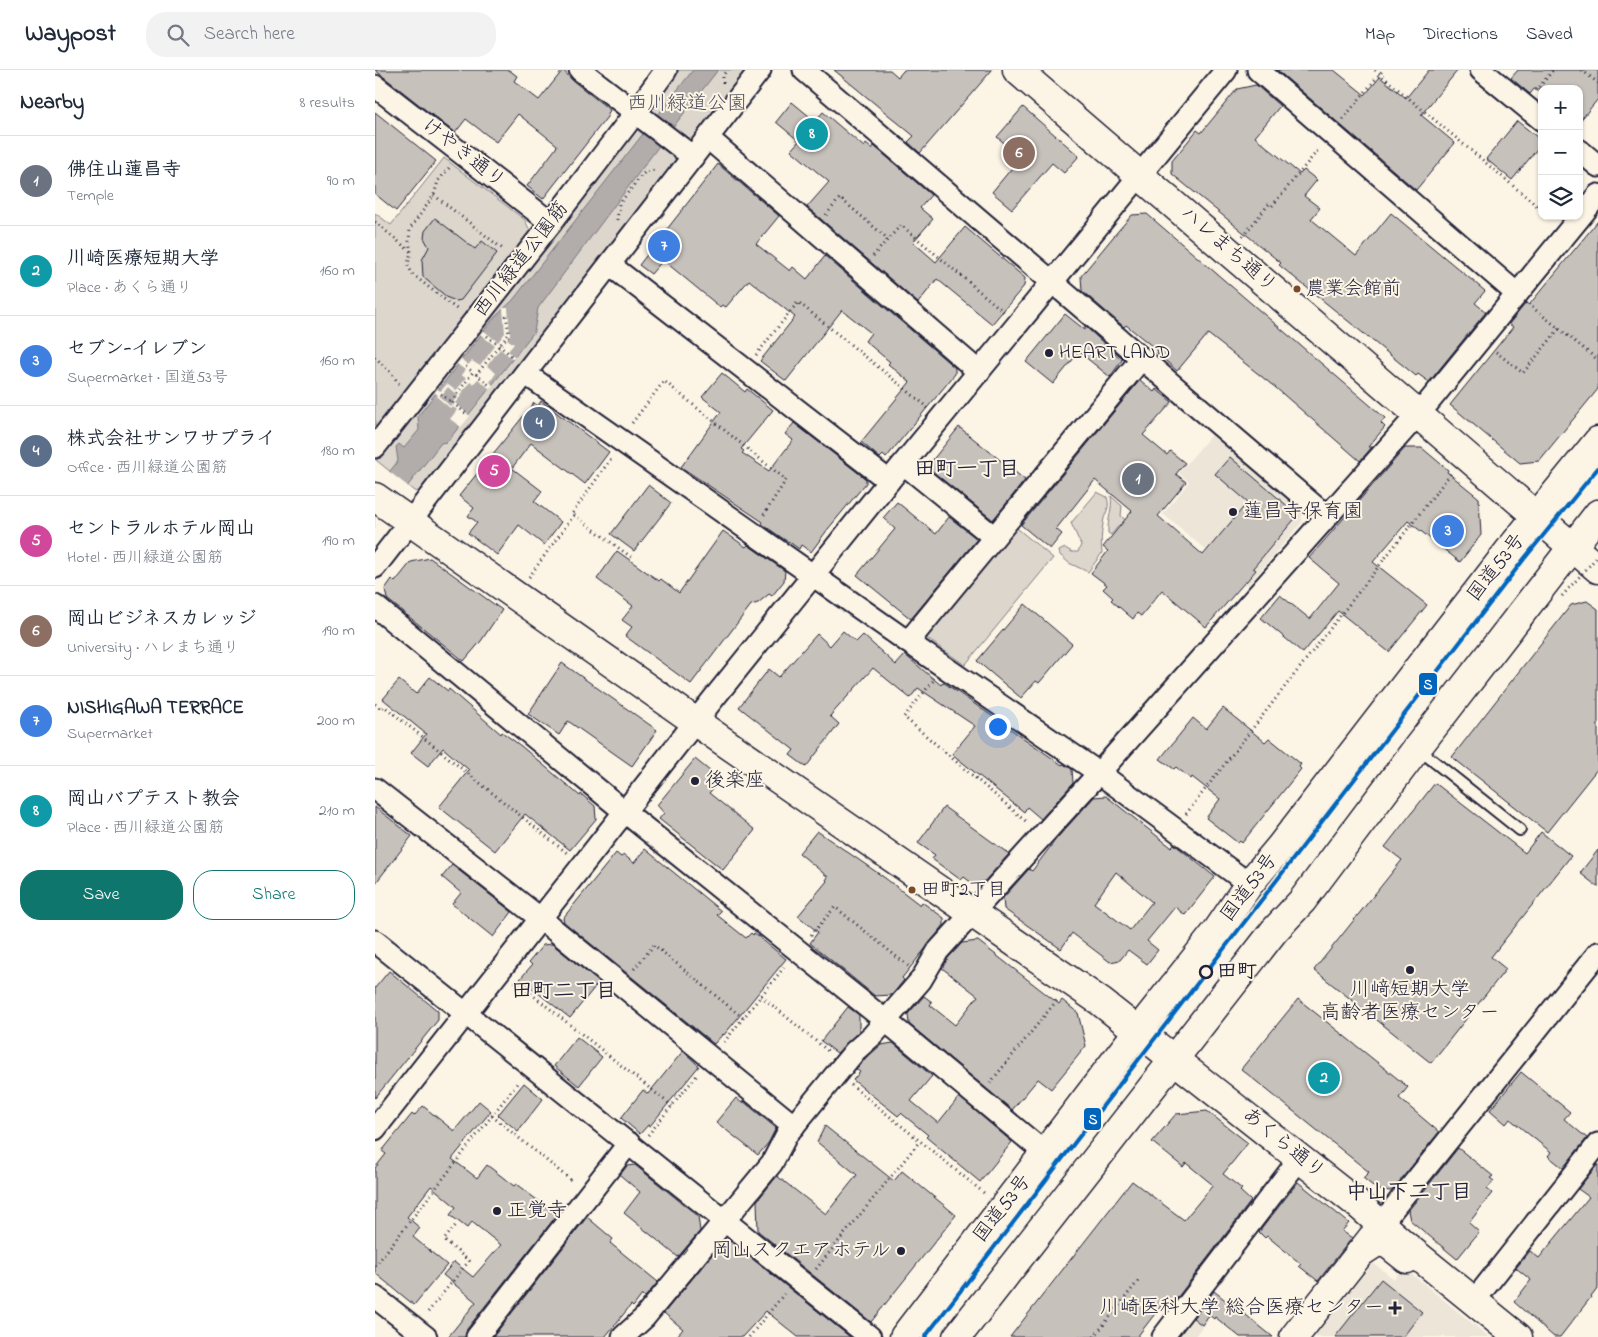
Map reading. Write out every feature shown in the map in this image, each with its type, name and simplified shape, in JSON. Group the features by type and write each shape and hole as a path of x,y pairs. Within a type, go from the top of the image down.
{"main road":[{"name":"ハレまち通り","path":"1017,70 1598,569"},
{"name":"国道53号","path":"904,1337 1138,1031 1217,931 1249,884 1280,847 1537,516 1598,441"},
{"name":"あくら通り","path":"392,509 1101,1002 1300,1158 1518,1337"},
{"path":"957,1337 1274,931 1302,901 1417,748 1598,514"},
{"path":"1294,1337 1381,1224"},
{"path":"1360,1253 1377,1242 1388,1244 1503,1337"}],"street":[{"path":"580,70 693,158"},
{"name":"西川緑道公園筋","path":"375,447 551,223 650,125 666,70"},
{"path":"375,567 392,509 610,264 760,70"},
{"path":"804,70 1326,516"},
{"path":"379,1117 467,1013 889,481 1226,70"},
{"path":"1258,70 1517,294"},
{"path":"1481,70 1538,117"},
{"name":"けやき通り","path":"375,86 551,223"},
{"path":"708,138 979,372"},
{"path":"1583,153 1598,166"},
{"path":"623,1337 644,1318 772,1163 787,1134 855,1051 886,1021 921,980 938,951 1099,773 1417,414 1598,195"},
{"path":"610,264 889,481"},
{"path":"908,642 1142,358"},
{"path":"520,366 621,441 813,576 1099,773 1249,884"},
{"path":"904,464 993,537"},
{"path":"375,606 625,812 886,1021 1045,1153"},
{"path":"375,789 541,919 794,1126"},
{"path":"375,940 870,1337"},
{"path":"1381,1224 1598,952"},
{"path":"1474,1301 1598,1144"},
{"path":"477,1337 588,1194 633,1146"},
{"path":"1163,1337 1300,1158"},
{"path":"375,1297 420,1333"}],"lane":[{"path":"1417,748 1520,830"}],"path":[{"path":"723,83 723,75 727,70"},
{"path":"1375,70 1538,207"},
{"path":"1239,240 1269,204 1271,206 1383,70"},
{"path":"1524,105 1553,70"},
{"path":"1582,70 1598,83"},
{"path":"449,167 438,181 434,195 410,229 409,241 411,252 408,264 412,274 459,311"},
{"path":"620,222 617,219 619,204 645,172 655,170"},
{"path":"434,195 505,250"},
{"path":"814,228 840,198 888,239"},
{"path":"375,222 411,252"},
{"path":"861,270 901,225 1009,316"},
{"path":"1517,294 1598,360"},
{"path":"745,369 798,302 931,410"},
{"path":"451,402 509,334 505,307"},
{"path":"1480,339 1523,374 1559,328"},
{"path":"482,332 520,366"},
{"path":"375,357 391,372 400,386"},
{"path":"459,361 492,387"},
{"path":"631,557 571,514 664,381 786,480 752,533"},
{"path":"437,391 469,416"},
{"path":"1174,829 1455,468"},
{"path":"526,582 574,515"},
{"path":"1562,596 1598,556"},
{"path":"944,667 904,717 1035,829"},
{"path":"375,704 381,709 384,706 573,857"},
{"path":"633,1146 672,1106 835,907 913,971"},
{"path":"621,985 655,945 743,1018"},
{"path":"511,977 672,1106"},
{"path":"978,1097 1061,994"},
{"path":"761,996 830,1053"},
{"path":"375,1266 532,1065"},
{"path":"845,1080 986,1195"},
{"path":"492,1116 588,1194"},
{"path":"749,1337 801,1281 920,1141"},
{"path":"420,1333 469,1261 444,1240 456,1225"},
{"path":"1094,1337 1139,1280"}],"shaded area":[{"path":"693,70 718,70 538,308 534,332 447,442 441,443 375,528 375,490 398,461 396,447 399,444 404,448 419,430 418,416 494,318 513,300"},
{"name":"蓮昌寺保育園","path":"1211,435 1302,510 1302,522 1248,585 1163,514 1189,482 1179,473"},
{"name":"川崎医科大学 総合医療センター","path":"1373,1263 1394,1279 1403,1267 1489,1337 1314,1337"},
{"path":"1195,1309 1208,1320 1194,1337 1174,1337"}],"green space":[{"name":"西川緑道公園","path":"678,70 748,70 696,137 680,139 649,113 650,107"},
{"name":"西川緑道公園","path":"638,127 676,152 679,161 421,493 414,491 376,460"},
{"path":"444,158 525,220 531,233 375,432 375,213 391,225"},
{"path":"1097,492 1107,497 1108,508 1102,531 1102,553 1088,572 1069,563 1060,555 1059,551 1065,548 1072,552 1078,552 1081,545 1071,523"},
{"path":"1111,496 1122,506 1121,516 1130,524 1134,534 1120,524 1111,535 1108,533"},
{"path":"1012,524 1053,558 965,665 922,635"}],"pier":[{"path":"503,308 508,308 510,334 507,339 514,344 508,351 515,357 513,359 500,349 487,366 496,373 490,382 493,385 490,389 478,379 473,384 470,382 455,403 470,416 461,427 450,419 457,410 452,406 450,408 435,393 437,389 441,391 447,384 456,391 466,378 461,375 465,370 457,364 461,359 468,365 472,361 480,366 495,346 480,334 483,330 498,342 505,333","holes":["448,387 458,396 450,406 440,397"]},
{"path":"387,470 409,487 375,529 375,485"}],"building":[{"path":"375,70 509,70 517,76 514,81 539,100 563,70 572,80 610,110 607,117 543,199 527,186 557,145 518,114 496,142 466,119 455,133"},
{"path":"834,70 890,70 898,77 904,70 992,70 920,153 908,142 914,136"},
{"path":"1277,70 1334,70 1365,95 1380,77 1406,98 1429,70 1458,70 1421,115 1455,143 1416,190"},
{"path":"1518,70 1598,70 1598,99 1583,117 1583,85 1538,85 1538,89 1534,89 1530,94 1511,78"},
{"path":"1256,85 1280,106 1255,137 1300,174 1304,170 1317,180 1304,196 1320,208 1311,219 1356,256 1391,213 1485,291 1475,303 1486,312 1429,382 1418,374 1416,376 1279,265 1281,263 1172,174 1172,161 1197,130 1201,133 1237,89"},
{"path":"792,102 815,121 823,112 864,147 866,144 872,149 874,146 931,195 920,208 933,219 913,242 936,262 965,227 1025,278 1024,286 992,324 937,279 918,303 807,207 829,182 791,150 799,141 776,122"},
{"path":"1023,107 1079,156 1064,173 1052,163 1012,209 992,192 1021,157 997,137"},
{"path":"375,112 436,161 396,211 375,194"},
{"path":"1517,121 1538,138 1538,148 1512,180 1486,159"},
{"path":"718,164 779,216 756,244 790,271 793,267 807,279 825,256 955,368 955,374 886,458 883,455 880,458 861,442 910,382 888,364 890,362 865,341 871,333 842,310 786,381 760,361 795,317 749,280 726,307 722,305 720,307 663,260 651,274 639,265"},
{"path":"1147,214 1385,418 1381,423 1385,427 1368,447 1372,447 1360,461 1276,388 1208,334 1177,371 1157,353 1158,351 1126,325 1124,327 1082,291 1081,276 1118,231 1132,215"},
{"path":"435,218 475,249 482,241 497,253 461,300 456,301 448,298 423,277 422,260 429,247 424,238 425,231"},
{"path":"1598,221 1598,389 1539,461 1520,463 1450,405 1513,327 1509,324 1526,303 1529,305"},
{"name":"HEART LAND","path":"1065,314 1085,330 1085,326 1122,360 1110,377 1079,352 1053,384 1026,362"},
{"path":"722,373 745,392 747,389 773,410 741,449 744,451 742,453 769,471 793,440 785,434 794,423 866,479 866,483 811,552 801,545 799,549 788,542 762,524 763,522 681,467 721,412 702,397"},
{"path":"1140,380 1154,392 1156,389 1172,402 1143,435 1167,455 1170,451 1185,463 1176,474 1186,482 1158,516 1203,555 1248,502 1215,474 1230,457 1298,515 1253,568 1256,570 1206,627 1162,590 1141,616 1137,613 1133,619 1111,600 1113,598 1103,589 1107,585 1091,573 1108,551 1103,547 1132,511 1095,480 1056,529 1062,534 1050,549 1021,525"},
{"path":"541,401 609,452 585,484 531,443 512,468 542,491 534,501 561,522 544,545 519,525 497,555 468,533 477,522 468,516 474,508 459,496 534,403 538,406"},
{"path":"959,427 1025,480 993,520 927,467"},
{"path":"1405,448 1422,448 1448,470 1447,472 1479,498 1481,535 1460,562 1408,521 1373,562 1427,605 1389,652 1338,611 1303,653 1261,618 1280,595 1310,619 1339,583 1309,558"},
{"path":"648,485 671,503 634,551 611,534"},
{"path":"897,502 936,534 949,517 977,539 911,619 857,575 895,529 883,518"},
{"path":"723,531 746,547 748,545 785,571 784,581 772,596 769,594 758,603 751,605 691,684 625,636 632,627 622,620 633,606 597,579 617,551 679,593"},
{"path":"430,558 502,610 481,641 464,661 387,599 385,589 392,579 395,582 411,562"},
{"path":"1587,601 1598,609 1598,768 1547,832 1452,757 1571,605"},
{"path":"1025,604 1072,644 1039,683 1036,681 1021,698 977,661"},
{"path":"843,631 856,642 863,635 896,665 905,655 941,685 943,682 1062,765 1072,769 1073,783 1041,819 1027,807 1024,812 952,754 975,726 918,688 910,698 873,668 830,716 839,724 806,767 790,755 794,750 739,707 769,669 779,677 817,634 830,646"},
{"path":"562,663 657,730 632,766 568,721 559,735 528,714"},
{"path":"430,677 448,691 449,689 501,734 502,732 521,746 580,796 581,794 595,806 596,819 570,850 525,814 495,851 439,807 469,770 443,748 428,766 411,753 426,734 383,699 399,680 416,694"},
{"path":"1223,708 1265,742 1269,738 1301,764 1299,767 1301,769 1242,843 1240,841 1238,843 1206,818 1220,799 1192,777 1191,779 1176,767 1174,769 1160,759 1193,718 1206,729"},
{"path":"695,759 721,780 709,793 755,830 723,870 659,819 664,813 657,805"},
{"path":"1435,783 1525,853 1541,832 1571,856 1491,957 1506,969 1431,1063 1314,970 1402,860 1385,847"},
{"path":"1106,796 1171,847 1174,844 1215,877 1185,915 1175,907 1147,941 1158,950 1147,964 1128,950 1120,960 1110,962 1072,933 1061,949 1004,909 1003,898 1029,869 1032,871 1057,838 1094,797","holes":["1116,872 1152,902 1130,930 1094,903"]},
{"path":"375,807 412,836 375,884"},
{"path":"944,807 1009,854 984,882 972,883 964,877 961,880 932,859 935,855 918,843"},
{"path":"817,831 885,878 920,905 922,902 944,918 944,925 902,978 904,980 892,995 875,996 810,943 818,932 798,916 827,881 828,877 799,853"},
{"path":"645,849 721,911 717,915 746,938 751,933 753,935 754,933 786,959 724,1035 714,1044 564,922 563,918 616,853 621,857 624,855 634,863"},
{"path":"1598,850 1598,887 1580,873"},
{"path":"452,865 512,912 493,937 452,904 461,893 442,877"},
{"path":"978,941 1059,1004 1062,1000 1078,1013 1086,1046 1051,1089 1038,1079 1012,1110 909,1024 908,1014 924,996 932,1002 930,1005 955,1025 978,996 942,968 948,958 962,943"},
{"path":"552,944 599,982 570,1018 520,979 532,965 529,962 543,945"},
{"path":"389,971 438,1011 438,1020 375,1098 375,988"},
{"path":"1298,999 1408,1087 1399,1098 1439,1132 1392,1191 1378,1190 1363,1178 1369,1172 1241,1069"},
{"path":"848,1007 859,1015 859,1031 837,1053 821,1041"},
{"path":"577,1037 602,1057 579,1086 554,1066"},
{"path":"893,1043 932,1076 911,1101 938,1123 959,1097 1012,1142 980,1182 926,1137 928,1135 901,1113 898,1116 853,1080 860,1072 856,1069 864,1060 881,1045"},
{"path":"683,1051 699,1066 650,1126 648,1125 640,1134 621,1118 643,1090 648,1094"},
{"path":"1521,1072 1570,1112 1564,1119 1587,1138 1563,1168 1548,1156 1551,1152 1510,1119 1506,1124 1490,1110"},
{"path":"524,1083 543,1099 518,1131 498,1115"},
{"path":"736,1098 742,1103 743,1101 776,1128 769,1142 758,1155 716,1122"},
{"path":"479,1101 491,1111 452,1159 477,1178 487,1165 557,1215 467,1329 465,1337 448,1337 476,1302 443,1275 454,1262 473,1277 501,1245 472,1222 467,1228 450,1215 456,1207 431,1186 407,1217 420,1228 413,1237 447,1265 414,1305 375,1273 375,1168 386,1154 382,1151 412,1114 414,1116 423,1106 454,1131"},
{"path":"1207,1111 1248,1143 1223,1174 1242,1189 1240,1191 1251,1201 1174,1302 1168,1297 1137,1337 1010,1337 1132,1181 1184,1220 1213,1185 1186,1163 1183,1167 1152,1142 1176,1114"},
{"path":"825,1126 894,1181 902,1171 956,1215 871,1322 758,1231 757,1201 777,1176 826,1214 857,1175 817,1142"},
{"path":"1458,1148 1493,1176 1490,1178 1494,1181 1487,1189 1492,1193 1469,1223 1479,1232 1457,1259 1410,1220 1408,1211"},
{"path":"1598,1164 1598,1288 1560,1337 1554,1337 1514,1302 1531,1280 1516,1268 1530,1251 1539,1258 1589,1197 1578,1189"},
{"path":"635,1165 698,1216 700,1231 678,1257 624,1213 640,1192 620,1175 627,1166"},
{"path":"1298,1182 1349,1223 1342,1231 1352,1238 1318,1281 1299,1266 1301,1264 1267,1236 1265,1238 1259,1232"},
{"path":"587,1217 613,1239 610,1243 658,1282 645,1297 642,1295 633,1307 631,1305 605,1337 493,1337"},
{"path":"730,1241 850,1337 798,1337 766,1311 742,1337 676,1337 683,1329 664,1313 721,1244"},
{"path":"1381,1279 1422,1312 1403,1337 1335,1337"},
{"path":"1214,1291 1273,1337 1240,1337 1215,1317 1214,1319 1209,1315 1202,1325 1193,1318"}],"transit line":[{"name":"S","path":"925,1337 1524,559 1598,468"}],"place":[{"name":"岡山バプテスト教会","path":"812,134"},
{"name":"岡山ビジネスカレッジ","path":"1019,153"},
{"name":"NISHIGAWA TERRACE","path":"664,246"},
{"name":"農業会館前","path":"1297,289"},
{"name":"HEART LAND","path":"1049,353"},
{"name":"株式会社サンワサプライ","path":"539,423"},
{"name":"セントラルホテル岡山","path":"494,471"},
{"name":"佛住山蓮昌寺","path":"1138,479"},
{"name":"蓮昌寺保育園","path":"1233,512"},
{"name":"セブン-イレブン","path":"1448,531"},
{"name":"後楽座","path":"695,781"},
{"name":"田町2丁目","path":"912,890"},
{"name":"川﨑短期大学 高齢者医療センター","path":"1410,970"},
{"name":"田町","path":"1206,972"},
{"name":"川崎医療短期大学","path":"1324,1078"},
{"name":"正覚寺","path":"497,1211"},
{"name":"岡山スクエアホテル","path":"901,1251"},
{"name":"川崎医科大学 総合医療センター","path":"1395,1308"}],"district":[{"name":"田町一丁目","path":"967,470"},
{"name":"田町二丁目","path":"564,992"},
{"name":"中山下二丁目","path":"1409,1193"}]}
